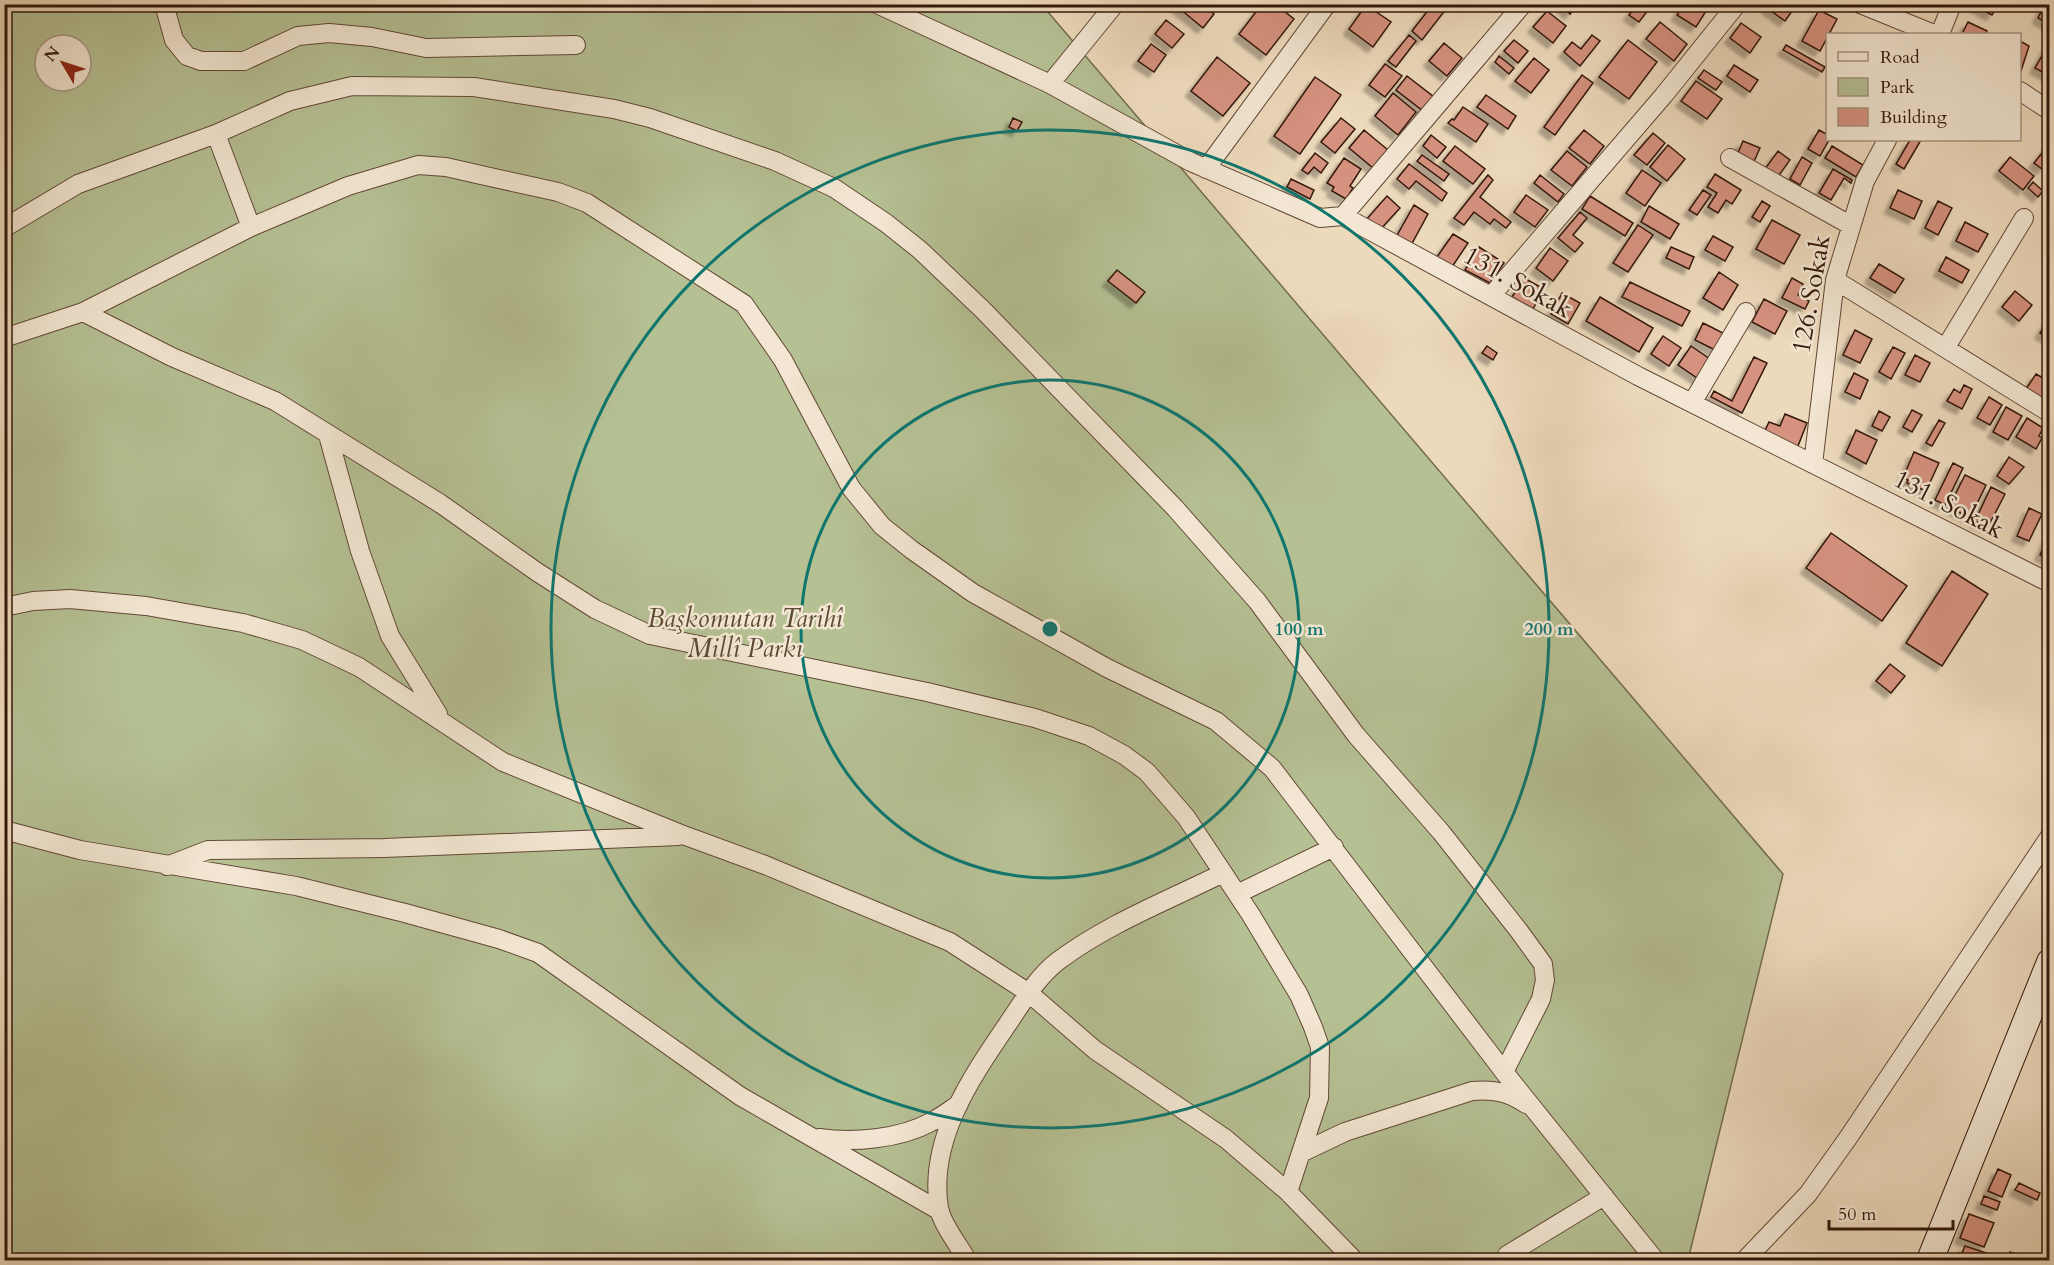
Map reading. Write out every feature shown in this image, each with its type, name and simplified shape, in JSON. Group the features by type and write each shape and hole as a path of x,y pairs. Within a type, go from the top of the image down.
{"main road":[{"path":"1930,1260 1964,1180 2049,962"}],"street":[{"path":"164,4 174,40 187,56 201,61 244,61 298,36 329,33 372,37 426,48 576,45"},
{"name":"131. Sokak","path":"877,4 1050,84 1206,169 1320,218 1343,216 1692,403 2049,583"},
{"path":"1050,84 1115,4"},
{"path":"1206,169 1327,4"},
{"path":"1343,216 1523,4"},
{"path":"1491,296 1664,95 1737,4"},
{"path":"1860,4 1932,33"},
{"path":"1940,33 1952,4"},
{"path":"4,228 78,184 216,134 290,101 352,86 474,87 614,109 650,118 775,161 834,188 886,223 920,250 983,310 1176,508 1257,601 1356,735 1441,832 1519,931 1543,964 1545,980 1537,1007 1504,1072"},
{"path":"2021,92 2049,111"},
{"path":"216,134 251,227"},
{"name":"126. Sokak","path":"1813,464 1834,280 1865,181 1886,141"},
{"path":"1730,158 1850,225"},
{"path":"4,338 83,312 251,227 348,186 418,165 446,167 514,182 558,192 587,203 744,304 783,360 851,488 882,526 912,550 974,592 1107,668 1216,721 1272,768 1504,1072 1656,1260"},
{"path":"1946,347 2024,218"},
{"path":"1834,280 2049,412"},
{"path":"83,312 172,357 275,401 441,504 537,572 595,609 650,635 792,663 1014,713 1089,736 1110,746 1147,771 1186,817 1237,894 1299,995 1320,1047 1319,1098 1288,1192"},
{"path":"1692,403 1746,312"},
{"path":"328,435 360,551 390,636 442,720"},
{"path":"4,607 33,601 70,599 146,606 243,623 302,640 359,667 503,762 686,836 765,865 950,942 1029,993 1095,1050 1226,1139 1288,1192 1354,1260"},
{"path":"4,830 80,850 296,886 499,939 538,953 740,1096 940,1211"},
{"path":"166,866 208,850 396,848 686,836"},
{"path":"1745,1260 1808,1194 2049,837"},
{"path":"1237,894 1334,847"},
{"path":"967,1260 940,1211 937,1176 966,1087 1029,993 1056,963 1100,932 1223,873"},
{"path":"1303,1152 1345,1131 1472,1091 1493,1089 1514,1096 1535,1110"},
{"path":"811,1137 838,1141 903,1132 930,1123 959,1104"},
{"path":"1508,1255 1604,1196"}],"green space":[{"name":"Başkomutan Tarihî Millî Parkı","path":"5,5 1042,5 1783,874 1688,1260 5,1260"}],"building":[{"path":"1174,4 1202,4 1214,14 1203,28"},
{"path":"1262,4 1275,4 1294,19 1266,55 1239,34"},
{"path":"1433,4 1450,4 1422,40 1412,31"},
{"path":"1560,4 1577,4 1570,14"},
{"path":"1637,4 1652,5 1639,22 1629,15"},
{"path":"1684,4 1702,4 1708,8 1696,27 1677,15"},
{"path":"1770,4 1797,4 1785,21 1767,8"},
{"path":"1972,4 1998,4 1992,15"},
{"path":"2045,4 2050,4 2050,25 2038,18"},
{"path":"1366,5 1391,22 1373,47 1349,29"},
{"path":"1819,10 1837,19 1830,33 1826,33 1826,40 1820,51 1802,41"},
{"path":"1547,11 1566,26 1553,43 1533,27"},
{"path":"1166,20 1184,34 1172,48 1155,34"},
{"path":"1660,22 1687,44 1674,61 1646,39"},
{"path":"1968,22 1987,31 1986,33 1962,33"},
{"path":"1741,23 1761,37 1750,53 1730,38"},
{"path":"1409,35 1416,41 1396,67 1388,61"},
{"path":"1592,35 1600,41 1580,66 1564,52 1572,42 1581,49"},
{"path":"1514,40 1528,51 1518,63 1504,51"},
{"path":"1628,40 1657,62 1629,99 1599,77"},
{"path":"2021,42 2029,46 2021,71"},
{"path":"2050,42 2050,76 2035,68"},
{"path":"1444,43 1462,58 1447,76 1429,61"},
{"path":"1151,44 1166,55 1154,72 1138,61"},
{"path":"1786,45 1825,67 1822,72 1783,50"},
{"path":"1499,56 1514,68 1509,74 1495,62"},
{"path":"1217,57 1250,83 1223,116 1191,91"},
{"path":"1534,58 1549,70 1531,93 1515,81"},
{"path":"1385,64 1402,76 1385,97 1369,85"},
{"path":"1734,65 1758,80 1750,92 1727,76"},
{"path":"1704,70 1722,82 1716,90 1698,78"},
{"path":"1582,75 1593,83 1555,135 1544,127"},
{"path":"1407,76 1434,97 1423,111 1396,90"},
{"path":"1315,77 1341,95 1300,154 1274,136"},
{"path":"1696,81 1722,99 1707,119 1681,101"},
{"path":"1393,93 1416,112 1398,135 1375,116"},
{"path":"1486,95 1516,116 1508,129 1477,107"},
{"path":"1463,107 1488,124 1476,142 1448,123 1454,120"},
{"path":"1013,118 1022,122 1017,131 1009,127"},
{"path":"1341,118 1355,129 1335,153 1321,142"},
{"path":"1364,130 1388,150 1373,168 1349,148"},
{"path":"1584,130 1604,146 1590,164 1569,148"},
{"path":"1819,130 1826,134 1826,141 1828,141 1820,156 1808,149"},
{"path":"1653,133 1665,143 1647,165 1634,155"},
{"path":"1431,135 1446,147 1437,158 1423,146"},
{"path":"1743,141 1760,148 1752,166 1736,158"},
{"path":"1909,141 1920,141 1904,169 1896,164"},
{"path":"2050,143 2050,159 2042,169 2034,163"},
{"path":"1668,145 1685,159 1667,181 1650,167"},
{"path":"1455,146 1485,169 1473,184 1443,161"},
{"path":"1832,146 1863,165 1856,177 1825,158"},
{"path":"1567,151 1587,167 1572,186 1551,170"},
{"path":"1778,151 1790,160 1777,178 1765,169"},
{"path":"1315,153 1328,163 1321,173 1314,167 1308,174 1302,170"},
{"path":"1422,155 1449,174 1444,181 1417,161"},
{"path":"1802,157 1812,163 1800,185 1790,179"},
{"path":"2010,157 2034,176 2023,190 1999,171"},
{"path":"1344,158 1361,169 1350,186 1353,188 1346,199 1332,191 1334,187 1327,183"},
{"path":"1409,164 1447,193 1442,201 1416,181 1409,189 1397,179"},
{"path":"1833,169 1852,180 1851,183 1844,178 1831,200 1819,193"},
{"path":"1642,170 1661,183 1645,206 1626,193"},
{"path":"1715,174 1741,190 1732,204 1726,200 1718,213 1708,207 1717,193 1707,187"},
{"path":"1488,175 1493,180 1480,197 1511,222 1506,228 1494,219 1490,224 1474,212 1464,225 1454,218"},
{"path":"1540,175 1564,194 1558,202 1534,183"},
{"path":"1291,179 1314,190 1310,199 1287,187"},
{"path":"2033,182 2043,191 2038,197 2028,188"},
{"path":"1703,190 1711,195 1697,215 1689,210"},
{"path":"1898,190 1922,201 1914,219 1890,208"},
{"path":"1526,195 1548,210 1535,227 1514,212"},
{"path":"1387,196 1400,208 1379,231 1365,221"},
{"path":"1590,196 1633,223 1625,236 1582,209"},
{"path":"1762,201 1770,206 1760,222 1752,217"},
{"path":"1938,201 1952,208 1938,235 1925,228"},
{"path":"1414,205 1428,214 1410,247 1395,239"},
{"path":"1649,206 1679,224 1670,239 1641,222"},
{"path":"1580,212 1587,218 1573,235 1583,243 1575,252 1558,238"},
{"path":"1772,220 1800,235 1784,264 1756,249"},
{"path":"1965,222 1988,234 1978,252 1956,241"},
{"path":"1638,225 1653,235 1628,272 1613,263"},
{"path":"1453,234 1468,243 1452,267 1437,257"},
{"path":"1713,236 1733,247 1725,261 1705,250"},
{"path":"1479,247 1504,263 1490,283 1465,270"},
{"path":"1671,247 1694,257 1689,269 1666,258"},
{"path":"1550,248 1568,261 1553,281 1536,268"},
{"path":"1946,257 1969,270 1962,283 1939,271"},
{"path":"1879,264 1904,279 1895,293 1870,278"},
{"path":"1117,270 1145,292 1136,303 1108,281"},
{"path":"1719,272 1738,285 1723,310 1703,298"},
{"path":"1524,278 1544,289 1533,309 1512,297"},
{"path":"1792,278 1803,284 1798,295 1809,301 1805,309 1782,298"},
{"path":"1630,282 1690,311 1682,326 1622,297"},
{"path":"2015,291 2032,305 2019,321 2002,307"},
{"path":"1562,293 1580,303 1568,324 1551,314"},
{"path":"1600,297 1653,328 1639,352 1586,321"},
{"path":"1764,299 1787,311 1775,334 1752,322"},
{"path":"2050,318 2050,339 2040,333"},
{"path":"1703,323 1723,333 1715,350 1695,340"},
{"path":"1855,330 1872,339 1860,363 1843,355"},
{"path":"1663,336 1681,348 1669,366 1651,354"},
{"path":"1487,346 1497,353 1493,360 1482,353"},
{"path":"1691,346 1713,361 1700,380 1678,365"},
{"path":"1893,347 1905,353 1891,379 1879,372"},
{"path":"1915,355 1930,363 1920,382 1905,375"},
{"path":"1754,357 1767,363 1742,413 1711,397 1714,391 1732,401"},
{"path":"1854,373 1868,380 1860,399 1845,392"},
{"path":"2036,374 2050,382 2049,402 2026,389"},
{"path":"1964,385 1972,389 1962,409 1947,401 1954,389 1960,393"},
{"path":"1989,397 2002,405 1990,425 1977,418"},
{"path":"2006,407 2022,416 2008,440 1993,432"},
{"path":"1912,410 1922,415 1912,432 1903,427"},
{"path":"1879,411 1890,417 1882,431 1872,426"},
{"path":"1785,414 1807,423 1796,451 1762,437 1769,422 1780,426"},
{"path":"2027,418 2043,428 2039,436 2042,438 2036,449 2016,437"},
{"path":"1939,420 1945,423 1932,446 1926,443"},
{"path":"1856,430 1877,440 1866,464 1846,453"},
{"path":"1914,452 1939,463 1926,491 1907,483 1908,480 1903,478"},
{"path":"2009,457 2024,467 2009,484 1997,476"},
{"path":"1953,463 1963,468 1945,505 1935,500"},
{"path":"1965,475 1986,485 1970,518 1949,507"},
{"path":"1991,487 2005,494 1988,527 1975,521"},
{"path":"2029,508 2042,514 2029,541 2017,536"},
{"path":"1831,533 1907,586 1882,621 1806,568"},
{"path":"2048,537 2050,538 2050,560 2040,555"},
{"path":"1952,571 1988,594 1942,666 1906,643"},
{"path":"1890,664 1905,676 1891,693 1876,681"},
{"path":"1998,1169 2011,1175 2002,1197 1988,1191"},
{"path":"2019,1183 2040,1193 2037,1200 2015,1190"},
{"path":"1984,1196 2000,1202 1997,1210 1981,1204"},
{"path":"1969,1214 1994,1223 1984,1247 1960,1238"},
{"path":"1965,1246 2001,1258 2000,1260 1959,1260"},
{"path":"2010,1252 2034,1260 2007,1260"}]}
